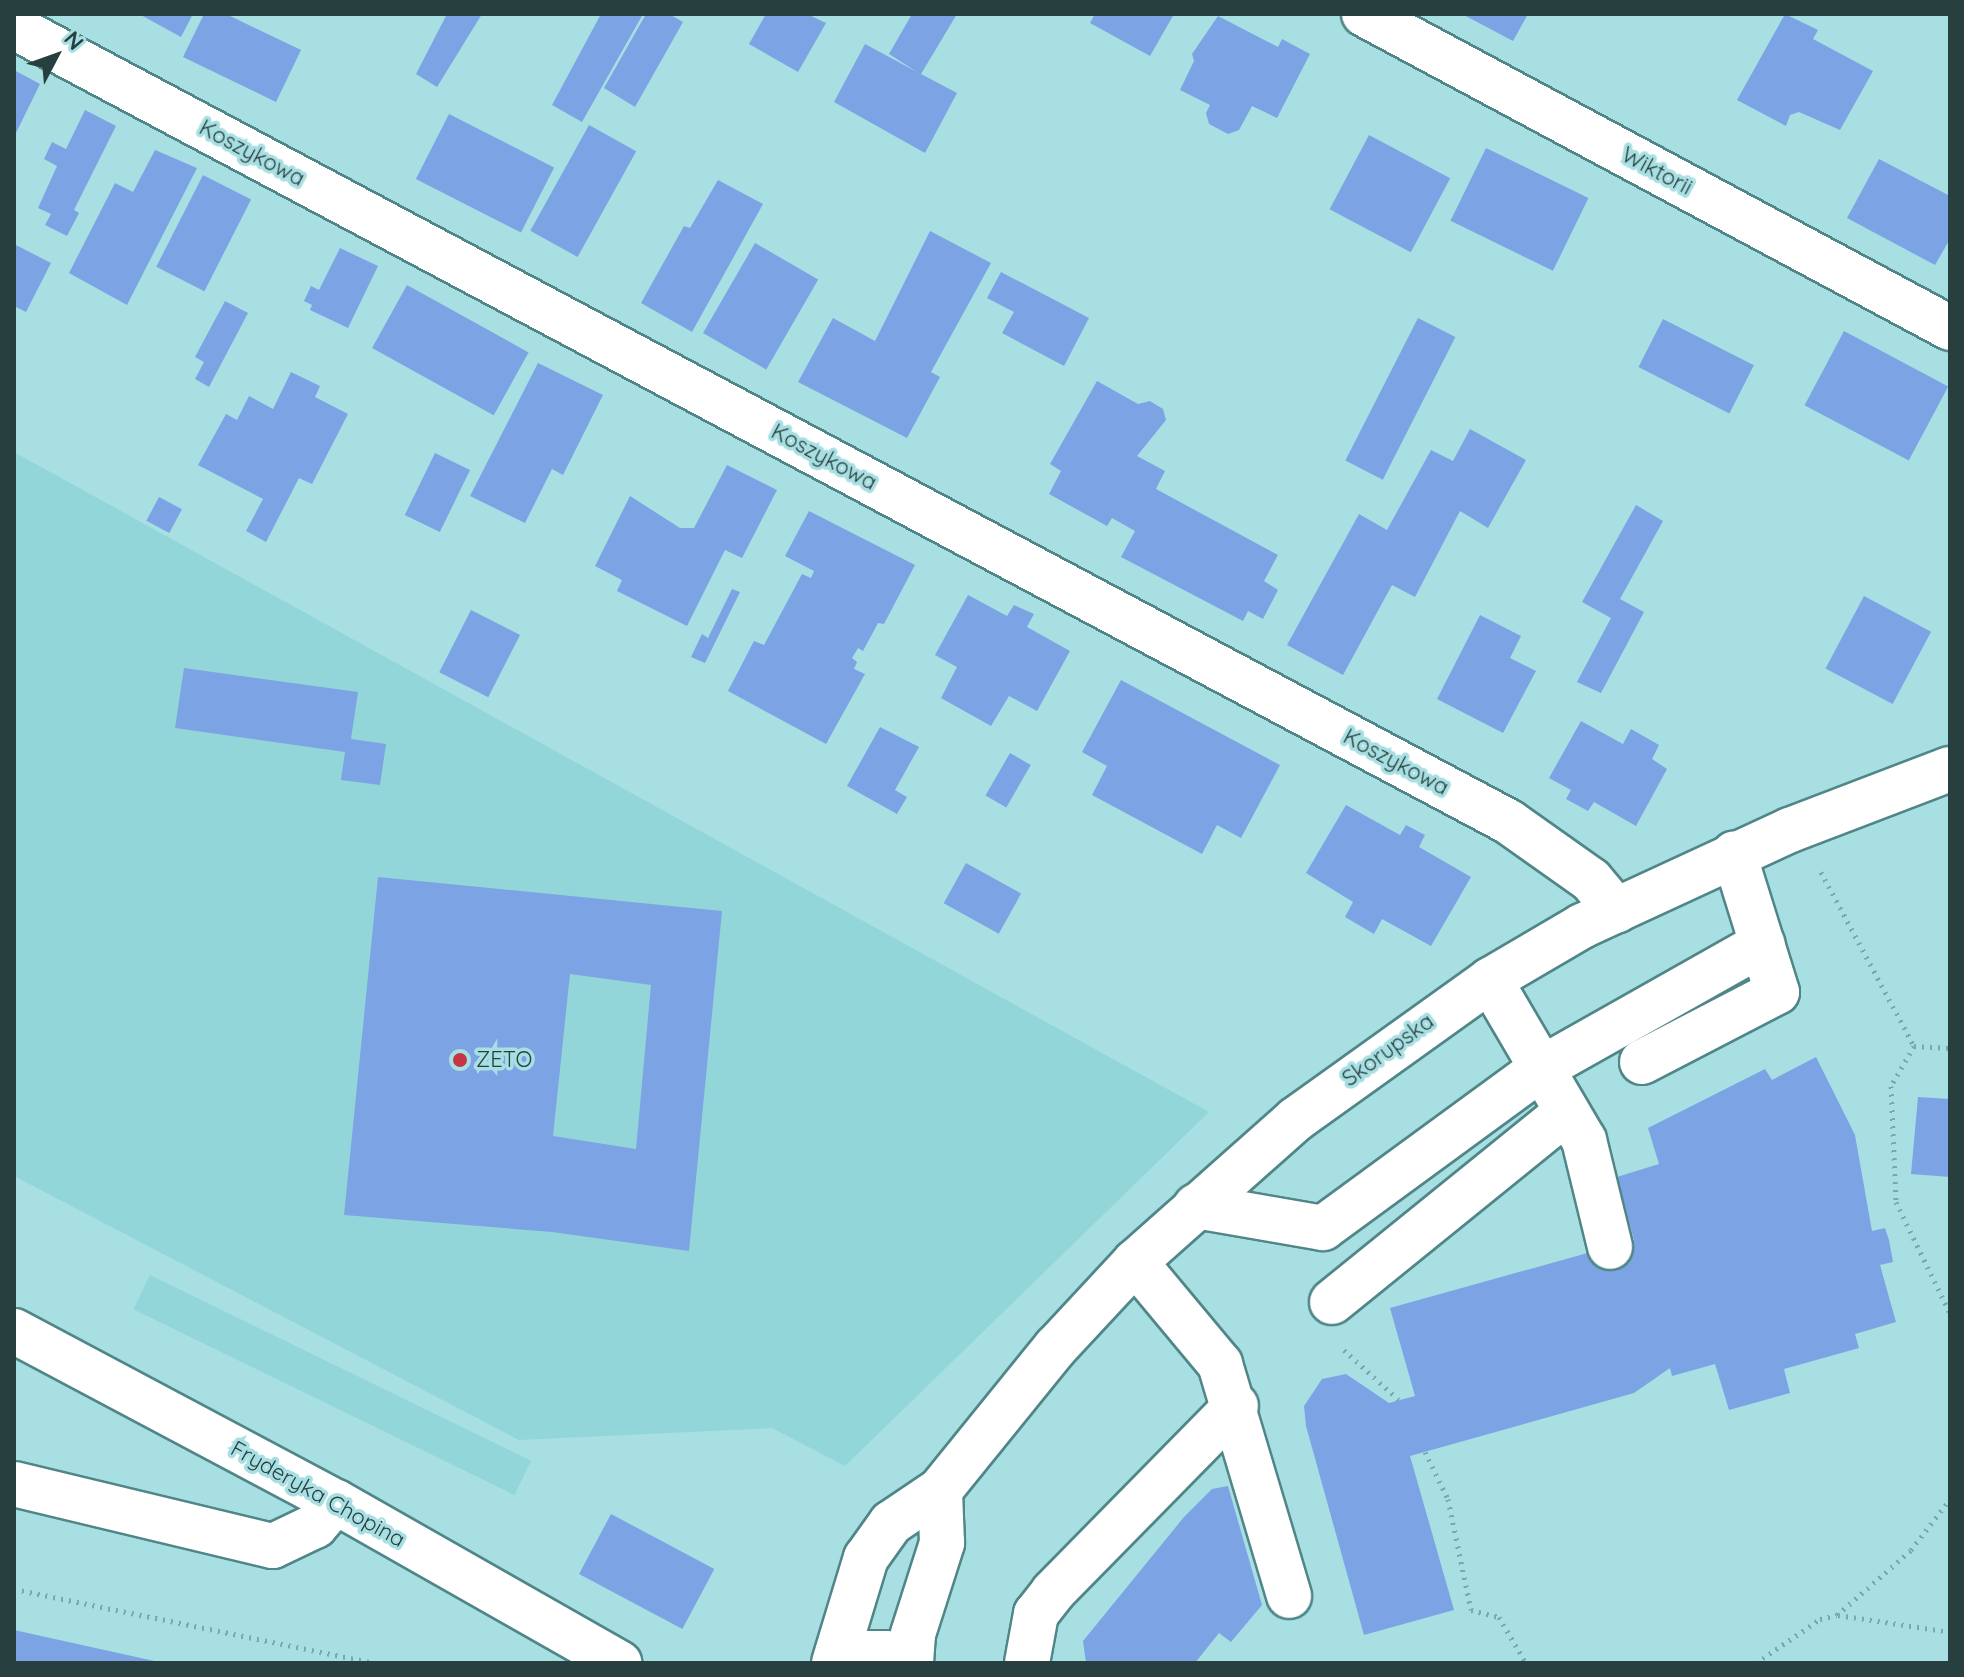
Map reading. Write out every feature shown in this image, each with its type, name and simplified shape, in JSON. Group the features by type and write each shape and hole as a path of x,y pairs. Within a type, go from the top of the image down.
{"street":[{"name":"Wiktorii","path":"1364,14 1950,328"},
{"name":"Koszykowa","path":"14,27 1509,822 1591,880 1617,911"},
{"name":"Skorupska","path":"836,1663 866,1558 891,1523 940,1490 994,1419 1135,1262 1296,1119 1490,980 1617,911 1734,854 1950,769"},
{"path":"1642,1062 1777,992 1752,949 1734,854"},
{"path":"1196,1206 1323,1228 1542,1068 1752,949"},
{"path":"1490,980 1567,1112 1594,1170 1610,1247"},
{"path":"1332,1302 1567,1112"},
{"path":"1135,1262 1199,1333 1220,1364 1236,1406 1289,1596"},
{"name":"Fryderyka Chopina","path":"14,1331 336,1502 619,1663"},
{"path":"1027,1663 1036,1614 1053,1592 1236,1406"},
{"path":"14,1484 273,1546 315,1526 336,1502"},
{"path":"836,1663 858,1653 886,1653 910,1663 913,1634 942,1543 940,1490"}],"path":[{"path":"1817,864 1914,1046"},
{"path":"1914,1046 1950,1048"},
{"path":"1914,1046 1891,1086 1896,1202 1950,1313"},
{"path":"1332,1302 1323,1320 1335,1343 1399,1400"},
{"path":"1425,1452 1448,1499 1471,1610 1499,1617 1526,1663"},
{"path":"1837,1615 1911,1550 1950,1499"},
{"path":"14,1589 376,1663"},
{"path":"1756,1663 1820,1619 1837,1615 1950,1632"}],"shaded area":[{"path":"14,452 1209,1112 845,1466 772,1428 519,1440 14,1176"},
{"path":"150,1275 531,1461 514,1495 133,1309"}],"building":[{"path":"139,14 193,14 181,37"},
{"path":"204,14 226,14 301,50 276,102 183,57"},
{"path":"447,14 482,14 437,87 416,74"},
{"path":"601,14 643,14 582,122 552,105"},
{"path":"646,14 669,14 683,22 635,107 604,88"},
{"path":"766,14 807,14 826,23 798,72 749,44"},
{"path":"912,14 957,14 921,74 957,93 925,153 834,102 865,44 917,72 889,54"},
{"path":"1095,14 1174,14 1150,56 1090,23"},
{"path":"1462,14 1528,14 1513,41"},
{"path":"1785,14 1818,30 1813,39 1873,71 1840,130 1799,112 1790,115 1786,126 1737,100"},
{"path":"1218,16 1278,47 1282,39 1310,54 1277,118 1252,106 1239,130 1228,134 1209,124 1206,113 1210,105 1180,90 1194,61 1192,54"},
{"path":"14,70 40,84 14,137"},
{"path":"85,110 116,126 74,210 79,213 67,236 45,225 51,214 38,208 57,166 44,159 52,142 66,149"},
{"path":"449,114 554,168 521,233 416,179"},
{"path":"589,125 636,151 578,257 530,231"},
{"path":"1369,135 1450,178 1411,252 1330,209"},
{"path":"1486,148 1588,198 1553,271 1450,221"},
{"path":"155,150 197,168 127,305 69,273 115,183 133,192"},
{"path":"1879,159 1950,196 1950,239 1935,265 1847,218"},
{"path":"203,175 251,200 204,291 156,267"},
{"path":"718,180 763,204 692,332 641,303 684,226 690,228"},
{"path":"930,231 991,263 931,372 940,377 907,438 798,382 833,318 875,341"},
{"path":"755,243 818,280 766,370 703,333"},
{"path":"14,244 51,263 26,312 14,306"},
{"path":"340,248 378,266 348,328 310,310 312,305 304,301 311,286 319,290"},
{"path":"1001,272 1089,318 1064,366 1002,333 1014,312 987,298"},
{"path":"407,285 529,352 494,415 372,348"},
{"path":"225,301 248,313 209,387 195,379 204,362 195,357"},
{"path":"1418,318 1455,337 1383,480 1345,461"},
{"path":"1663,319 1754,365 1729,413 1638,367"},
{"path":"1844,331 1948,386 1909,461 1805,405"},
{"path":"538,363 603,395 563,475 552,469 525,523 470,496"},
{"path":"291,372 320,386 315,397 348,414 312,484 299,478 266,542 246,531 263,499 198,465 226,414 237,420 249,396 273,409"},
{"path":"1097,381 1138,404 1150,401 1163,409 1166,420 1137,456 1165,471 1156,489 1278,555 1264,581 1278,590 1263,619 1248,611 1243,621 1121,557 1135,531 1112,518 1107,526 1049,494 1061,471 1050,464"},
{"path":"1470,429 1526,460 1488,528 1460,511 1415,597 1392,585 1343,675 1287,645 1359,514 1387,530 1431,450 1453,461"},
{"path":"435,453 470,470 440,532 405,515"},
{"path":"727,465 777,490 742,558 725,550 687,626 617,591 622,580 595,566 630,496 680,528 694,528"},
{"path":"159,497 182,509 169,533 146,521"},
{"path":"1636,505 1663,521 1620,599 1644,612 1601,693 1577,682 1611,618 1582,602"},
{"path":"809,511 915,565 884,624 878,623 863,651 858,648 852,658 857,662 854,669 865,674 826,744 728,691 754,641 764,645 802,574 811,578 814,571 785,556"},
{"path":"732,589 740,592 705,663 691,657 702,634 708,638"},
{"path":"968,595 1007,616 1014,605 1034,614 1027,627 1070,651 1037,711 1009,696 991,726 941,698 957,667 935,655"},
{"path":"1864,596 1931,632 1893,704 1826,668"},
{"path":"471,610 520,635 488,697 439,672"},
{"path":"1480,615 1521,636 1510,658 1536,671 1503,733 1437,699"},
{"path":"184,668 358,692 351,739 386,744 380,785 341,780 345,752 175,728"},
{"path":"1121,680 1280,765 1241,838 1217,825 1202,854 1092,795 1107,766 1082,752"},
{"path":"1581,721 1623,744 1631,729 1659,745 1652,759 1667,769 1636,826 1594,802 1588,811 1566,799 1571,790 1549,778"},
{"path":"880,727 919,747 895,790 907,797 897,814 847,786"},
{"path":"1010,753 1031,765 1006,807 986,795"},
{"path":"1346,805 1400,835 1406,825 1425,835 1419,847 1471,877 1431,946 1382,919 1374,934 1345,917 1353,902 1306,873"},
{"path":"966,863 1021,894 999,934 944,903"},
{"name":"ZETO","path":"378,877 722,911 689,1251 552,1232 344,1215","holes":["570,974 651,985 636,1149 553,1136"]},
{"path":"1816,1057 1855,1135 1872,1231 1885,1228 1889,1240 1893,1262 1880,1265 1896,1322 1855,1334 1859,1348 1784,1369 1790,1393 1729,1410 1715,1364 1672,1376 1670,1368 1634,1393 1410,1456 1454,1610 1364,1635 1306,1426 1304,1406 1322,1379 1346,1374 1389,1403 1415,1396 1390,1308 1634,1240 1617,1177 1659,1164 1648,1128 1765,1069 1772,1080"},
{"path":"1918,1097 1950,1099 1950,1177 1911,1174"},
{"path":"1228,1486 1262,1605 1231,1642 1219,1633 1195,1663 1086,1663 1083,1641 1184,1517 1212,1489"},
{"path":"611,1514 714,1569 682,1629 579,1574"},
{"path":"14,1630 159,1662 159,1663 14,1663"}],"place":[{"name":"ZETO","path":"460,1060"}]}
